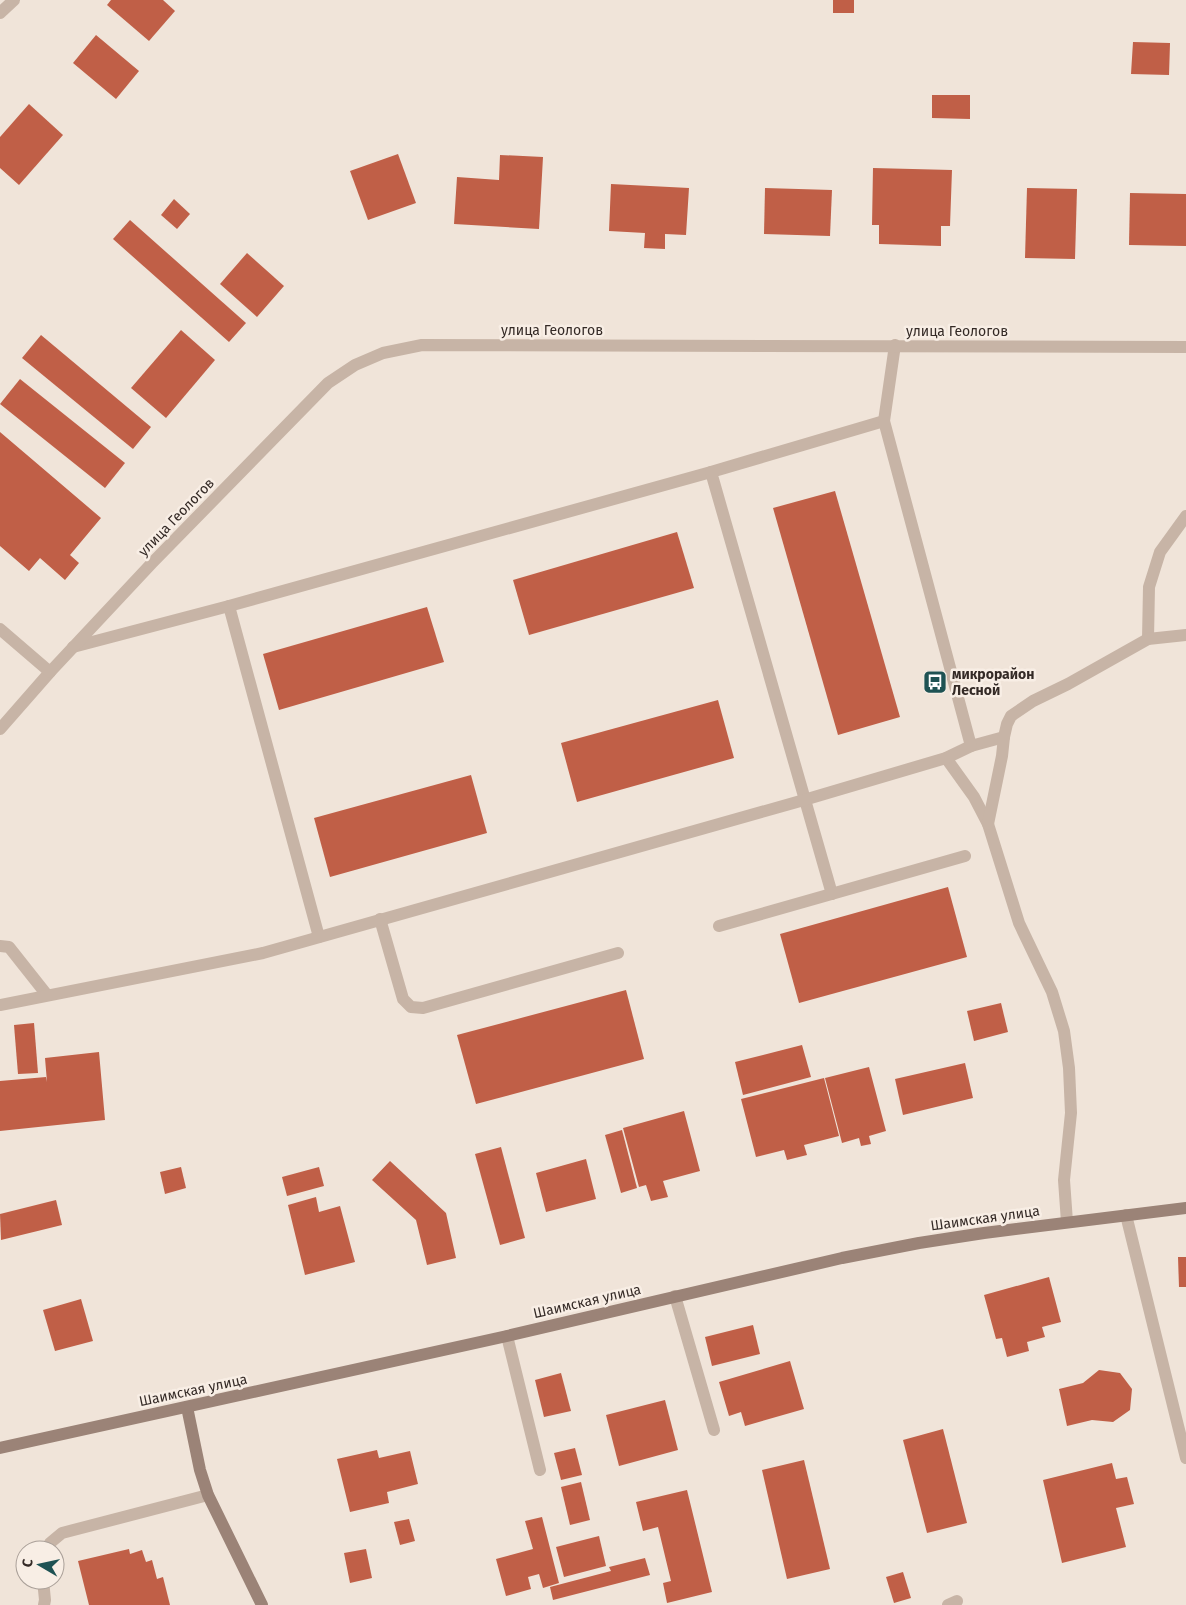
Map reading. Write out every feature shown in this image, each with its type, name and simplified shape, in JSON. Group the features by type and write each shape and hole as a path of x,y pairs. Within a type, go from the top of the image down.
{"main road":[{"name":"Шаимская улица","path":"0,1448 507,1336 842,1258 919,1243 1067,1222 1186,1208"},
{"path":"187,1407 200,1470 208,1495 262,1605"}],"street":[{"path":"0,13 14,0"},
{"name":"улица Геологов","path":"0,729 73,647 328,383 355,365 383,353 422,345 1186,347"},
{"path":"895,345 884,421 971,746"},
{"path":"73,647 229,606 711,472 884,421"},
{"path":"711,472 832,894"},
{"path":"1148,639 1149,587 1160,552 1186,516"},
{"path":"229,606 319,936"},
{"path":"0,629 50,672"},
{"path":"988,824 999,776 1004,737 1011,716 1033,701 1068,684 1148,639 1186,635"},
{"path":"0,1005 263,953 804,800 946,758 971,746 1004,737"},
{"path":"946,758 974,797 988,824 1019,923 1052,992 1064,1031 1069,1068 1071,1113 1064,1180 1067,1222"},
{"path":"719,926 965,856"},
{"path":"380,919 403,999 411,1007 424,1008 618,954"},
{"path":"0,946 8,947 47,995"},
{"path":"1126,1215 1186,1458"},
{"path":"675,1296 714,1430"},
{"path":"507,1336 540,1470"},
{"path":"53,1540 62,1533 208,1495"},
{"path":"44,1590 46,1600 44,1605"}],"building":[{"path":"111,0 163,0 175,11 149,41 107,5"},
{"path":"833,0 854,0 854,13 833,13"},
{"path":"96,35 139,71 116,99 73,63"},
{"path":"1133,42 1170,43 1169,75 1131,74"},
{"path":"932,95 970,95 970,119 932,118"},
{"path":"29,104 63,135 19,185 0,168 0,137"},
{"path":"398,154 416,203 368,220 350,171"},
{"path":"500,155 543,157 539,229 454,224 457,177 499,180"},
{"path":"873,168 952,170 950,226 941,226 941,246 879,244 879,225 872,225"},
{"path":"611,184 689,188 686,235 665,234 665,249 644,248 645,233 609,231"},
{"path":"765,188 832,190 830,236 764,234"},
{"path":"1027,188 1077,189 1075,259 1025,258"},
{"path":"1130,193 1186,194 1186,246 1129,245"},
{"path":"174,199 190,214 177,229 161,215"},
{"path":"130,220 246,323 229,342 113,239"},
{"path":"247,253 284,286 257,317 220,284"},
{"path":"181,330 215,360 166,418 131,388"},
{"path":"41,335 151,427 133,449 22,358"},
{"path":"20,379 125,463 105,488 0,404"},
{"path":"0,432 101,518 70,555 79,563 65,580 40,558 29,571 0,546"},
{"path":"835,491 900,717 838,735 773,508"},
{"path":"677,532 694,588 529,635 513,580"},
{"path":"427,607 444,662 279,710 263,654"},
{"path":"718,700 734,758 577,802 561,743"},
{"path":"471,775 487,833 330,877 314,818"},
{"path":"948,887 967,957 799,1003 780,934"},
{"path":"626,990 644,1059 476,1104 457,1035"},
{"path":"1001,1003 1008,1032 974,1041 967,1011"},
{"path":"34,1023 38,1073 18,1074 14,1025"},
{"path":"802,1045 811,1077 743,1095 735,1062"},
{"path":"99,1052 105,1120 0,1131 0,1081 46,1077 47,1082 45,1058"},
{"path":"965,1063 973,1098 903,1115 895,1079"},
{"path":"869,1067 886,1131 869,1136 871,1144 861,1146 859,1138 842,1143 825,1078"},
{"path":"824,1078 839,1136 804,1145 807,1155 787,1160 784,1150 756,1157 741,1099"},
{"path":"684,1111 700,1171 663,1181 668,1197 651,1201 646,1185 639,1187 623,1128"},
{"path":"622,1130 637,1188 621,1193 605,1135"},
{"path":"501,1147 525,1238 500,1245 475,1154"},
{"path":"586,1159 596,1199 546,1212 536,1173"},
{"path":"390,1161 446,1213 456,1258 427,1265 416,1220 372,1180"},
{"path":"181,1167 186,1188 165,1194 160,1172"},
{"path":"319,1167 324,1186 287,1196 282,1177"},
{"path":"316,1197 319,1212 340,1206 355,1262 305,1275 288,1205"},
{"path":"56,1200 62,1225 1,1240 0,1214"},
{"path":"1178,1257 1186,1257 1186,1287 1179,1287"},
{"path":"1049,1277 1061,1322 1042,1327 1045,1337 1027,1342 1029,1351 1007,1357 1002,1338 996,1339 984,1295"},
{"path":"81,1299 93,1341 55,1351 43,1310"},
{"path":"753,1325 760,1354 712,1366 705,1337"},
{"path":"790,1361 804,1409 745,1426 741,1412 729,1416 719,1382"},
{"path":"1099,1370 1120,1373 1132,1389 1130,1410 1113,1422 1092,1420 1067,1426 1059,1389 1083,1383"},
{"path":"561,1373 571,1411 544,1417 535,1380"},
{"path":"665,1400 678,1450 619,1466 606,1415"},
{"path":"943,1429 967,1523 927,1533 903,1440"},
{"path":"575,1448 582,1475 561,1480 554,1453"},
{"path":"377,1450 379,1458 410,1451 418,1484 387,1492 389,1503 350,1512 337,1459"},
{"path":"804,1460 830,1569 787,1579 762,1470"},
{"path":"1112,1463 1116,1479 1127,1477 1134,1504 1116,1508 1126,1547 1062,1563 1043,1480"},
{"path":"581,1482 590,1520 570,1525 561,1487"},
{"path":"687,1490 712,1592 667,1603 663,1583 671,1581 658,1527 643,1531 636,1502"},
{"path":"542,1517 559,1583 543,1588 539,1574 528,1577 531,1589 506,1596 496,1559 533,1549 525,1521"},
{"path":"409,1519 415,1541 400,1545 394,1522"},
{"path":"599,1536 606,1566 564,1577 556,1547"},
{"path":"129,1549 130,1554 142,1550 146,1562 152,1560 157,1579 163,1577 170,1605 89,1605 78,1561"},
{"path":"366,1549 372,1578 350,1583 344,1553"},
{"path":"645,1558 650,1575 553,1600 550,1587 611,1571 609,1567"},
{"path":"903,1572 911,1598 894,1603 886,1577"}],"place":[{"name":"микрорайон Лесной","path":"935,682"}]}
